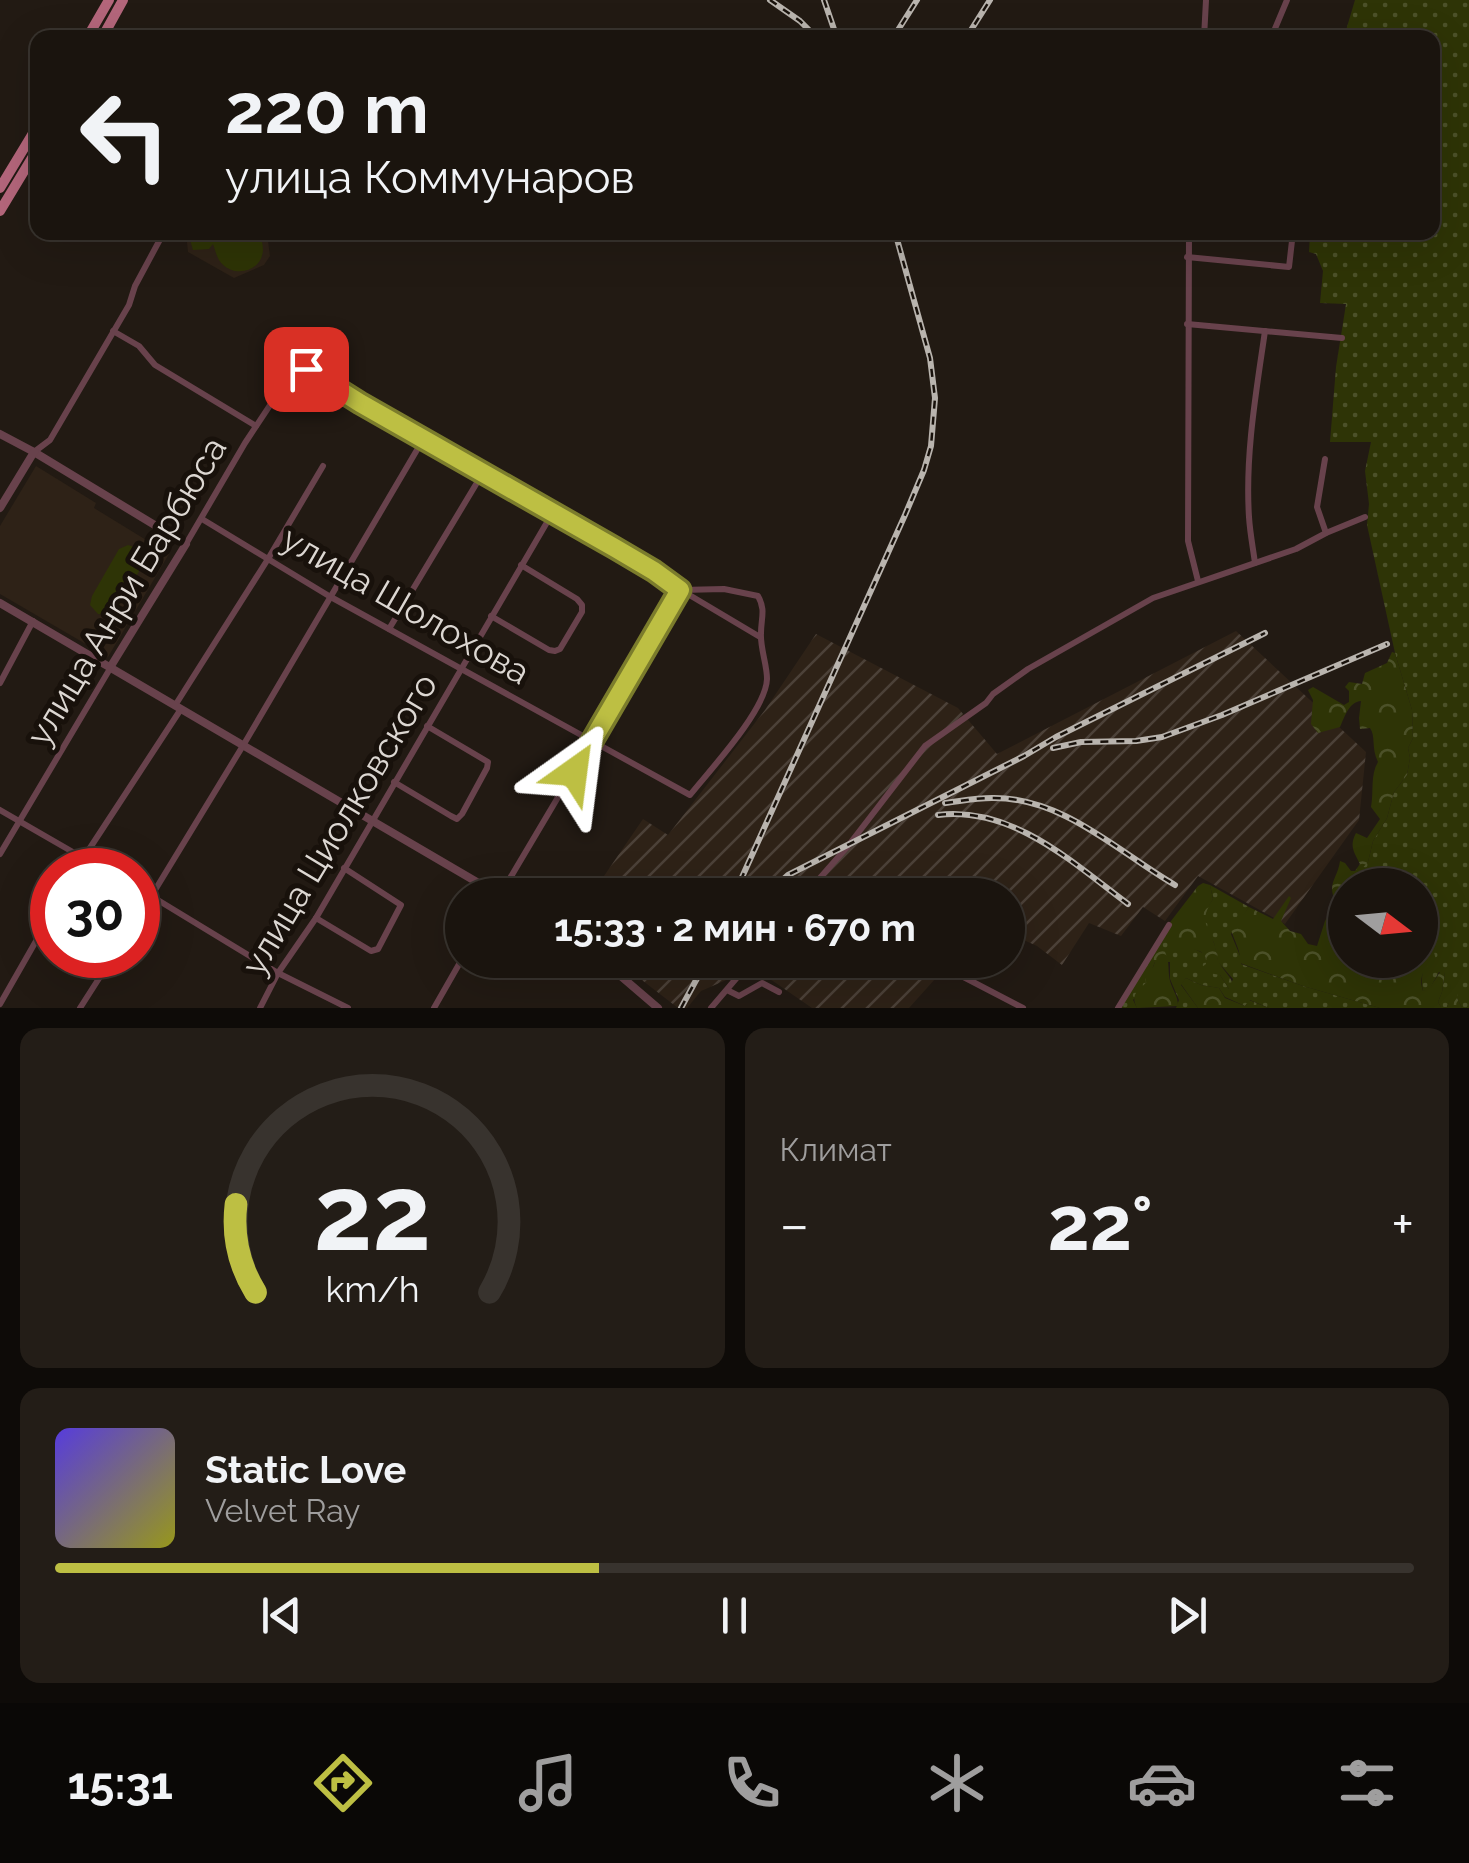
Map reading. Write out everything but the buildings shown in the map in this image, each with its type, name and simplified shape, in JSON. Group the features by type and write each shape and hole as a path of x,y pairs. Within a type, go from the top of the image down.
{"main road":[{"path":"92,30 109,0"},
{"path":"106,30 123,0"},
{"path":"0,188 30,138"},
{"path":"0,211 30,161"}],"street":[{"path":"1205,30 1206,0"},
{"path":"1274,30 1286,0"},
{"path":"0,508 34,452 50,440 129,305 160,240"},
{"path":"1188,240 1188,541 1198,581"},
{"path":"1187,257 1289,267 1292,240"},
{"path":"1187,324 1342,338"},
{"path":"113,331 139,346 154,364 256,426"},
{"path":"1255,564 1248,470 1266,332"},
{"name":"улица Анри Барбюса","path":"0,854 294,369 306,369 424,438"},
{"path":"0,434 186,544"},
{"path":"160,882 424,438 654,571 680,590 760,637 764,606 758,596 724,589 680,590"},
{"path":"1324,459 1317,507 1326,532"},
{"path":"90,848 323,466"},
{"path":"389,628 484,472"},
{"name":"улица Циолковского","path":"260,1008 553,512"},
{"path":"820,878 925,746 1042,661 1153,598 1296,549 1326,532 1365,518"},
{"name":"улица Шолохова","path":"202,519 329,596 690,795 764,698 767,680 760,637"},
{"path":"492,616 549,650 560,649 568,637 582,612 582,604 522,565"},
{"path":"510,878 680,590"},
{"path":"0,602 470,878"},
{"path":"0,682 32,621"},
{"path":"394,782 451,816 457,818 462,814 488,762 427,726"},
{"path":"0,810 65,848"},
{"path":"316,918 371,951 378,948 400,910 400,903 344,868"},
{"path":"160,900 278,973 348,1008"},
{"path":"1118,1008 1168,924"},
{"path":"0,1006 30,952"},
{"path":"80,1008 99,978"},
{"path":"434,1008 451,978"},
{"path":"623,978 658,1008"},
{"path":"711,1008 738,978"},
{"path":"965,978 1023,1008"},
{"path":"728,990 740,996 762,983 779,992"}],"shaded area":[{"path":"187,240 268,240 270,256 264,265 234,278 188,252"},
{"path":"36,466 96,503 94,508 169,554 108,657 0,594 0,526"},
{"path":"1236,631 1366,752 1359,820 1285,924 1198,876 1165,921 1143,907 1121,936 1089,923 1062,965 1025,941 1025,878 603,878 643,819 668,835 765,710 816,634 958,708 997,754"},
{"path":"639,978 731,978 701,991 687,1008 678,1008"},
{"path":"768,978 936,978 909,1008 812,1008"}],"green space":[{"path":"1355,0 1469,0 1469,1008 1462,1008 1450,984 1452,996 1447,1007 1438,1002 1445,972 1438,974 1438,868 1360,868 1368,862 1394,792 1407,775 1408,748 1413,738 1412,710 1395,653 1367,525 1365,471 1371,442 1330,442 1346,304 1320,303 1323,271 1316,254 1309,252 1310,240 1440,240 1440,30 1346,30"},
{"path":"190,240 261,240 263,248 257,264 245,271 224,266 213,244 209,249 193,250"},
{"path":"128,545 142,554 141,568 115,612 98,614 90,605 92,596 119,549"},
{"path":"1395,653 1412,710 1413,738 1408,748 1407,775 1394,792 1368,862 1357,868 1360,864 1353,845 1356,833 1367,838 1380,819 1371,807 1378,762 1372,731 1360,729 1361,701 1350,707 1340,727 1318,733 1311,724 1313,700 1308,690 1313,687 1344,705 1349,702 1345,687 1349,682 1362,684 1365,673 1387,663"},
{"path":"1203,883 1210,885 1213,899 1206,923 1218,961 1234,991 1220,975 1204,972 1204,954 1177,949 1166,936 1171,921"},
{"path":"1210,885 1249,907 1231,934 1241,964 1380,1008 1269,1008 1250,1000 1245,1006 1225,997 1219,988 1186,978 1181,985 1198,1008 1176,1008 1179,1000 1170,979 1170,962 1155,962 1133,1000 1137,1008 1120,1008 1171,921 1166,936 1205,954 1207,964 1229,989 1233,979 1218,962 1204,923 1205,911 1213,899"},
{"path":"1289,896 1281,921 1290,931 1301,934 1308,944 1317,946 1328,916 1328,978 1422,978 1423,991 1429,989 1440,972 1445,972 1438,1002 1447,1007 1451,979 1459,988 1457,998 1462,1008 1380,1008 1240,963 1230,923 1249,907 1273,919"},
{"path":"1162,946 1178,1006 1137,1008 1136,994 1146,983 1145,973 1153,967 1151,957"},
{"path":"1186,978 1219,988 1225,998 1245,1006 1249,1000 1269,1008 1198,1008 1181,984"},
{"path":"1422,978 1436,978 1429,990 1423,991"}],"railway":[{"path":"770,0 809,30"},
{"path":"824,0 834,30"},
{"path":"898,30 917,0"},
{"path":"971,30 990,0"},
{"path":"742,878 905,515 931,446 935,398 930,358 897,240"},
{"path":"785,878 1265,633"},
{"path":"1053,748 1081,742 1162,737 1387,644"},
{"path":"945,803 992,798 1043,807 1089,829 1175,885"},
{"path":"938,815 992,819 1017,828 1063,855 1128,904"},
{"path":"681,1008 697,978"}],"route":[{"path":"306,369 654,571 680,590 574,772"}]}
